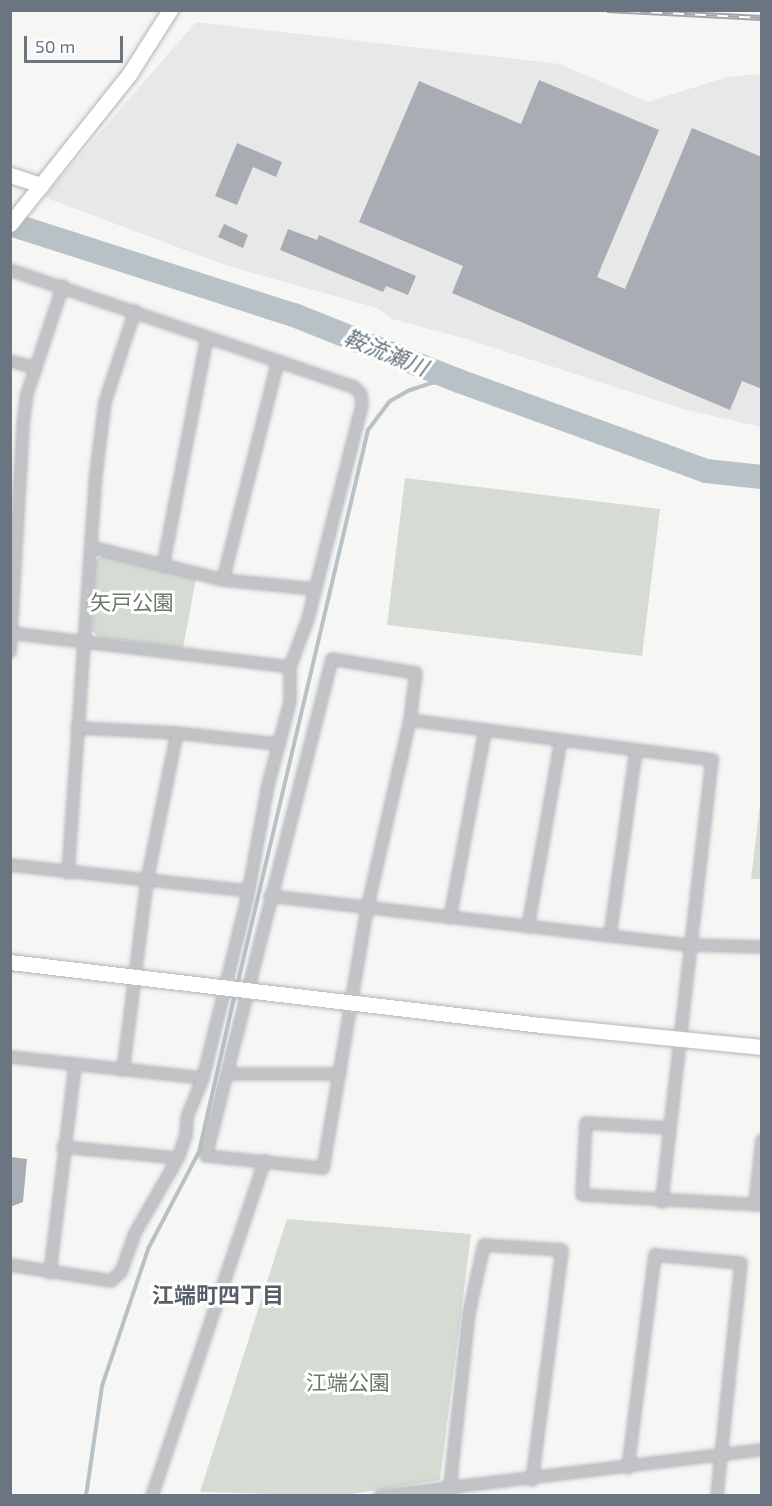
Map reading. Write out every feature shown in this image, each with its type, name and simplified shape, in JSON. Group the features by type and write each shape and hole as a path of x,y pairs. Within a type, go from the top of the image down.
{"street":[{"path":"10,224 130,73 170,10"},
{"path":"10,175 41,185"},
{"path":"10,270 63,286 354,387 361,394 362,405 308,619 290,667 290,702 226,988 203,1078 187,1117 178,1158 135,1233 121,1272 111,1281 10,1265"},
{"path":"10,652 23,425 36,368 63,286"},
{"path":"68,873 82,643 105,402 135,311"},
{"path":"163,566 207,337"},
{"path":"10,361 36,368"},
{"path":"223,580 279,362"},
{"path":"91,547 223,580 315,589"},
{"path":"11,633 290,667"},
{"path":"332,659 416,672 411,720 367,909 323,1168 266,1160 206,1156 270,896 332,659"},
{"path":"411,720 712,760 662,1202"},
{"path":"77,728 177,733 279,744"},
{"path":"450,918 484,730"},
{"path":"123,1070 147,881 177,733"},
{"path":"528,927 561,740"},
{"path":"610,936 636,750"},
{"path":"10,864 68,873 248,891"},
{"path":"270,896 690,945 762,947"},
{"path":"10,962 247,991 762,1047"},
{"path":"10,1057 203,1078"},
{"path":"50,1273 63,1147 75,1065"},
{"path":"228,1074 340,1074"},
{"path":"670,1128 586,1123 582,1195 662,1202 758,1204 762,1140"},
{"path":"63,1147 178,1158"},
{"path":"152,1496 266,1160"},
{"path":"450,1492 469,1312 484,1245 562,1250 532,1480"},
{"path":"628,1468 655,1255 741,1263 717,1496"},
{"path":"380,1496 450,1492 762,1450"}],"shaded area":[{"path":"196,22 559,64 648,102 727,77 761,74 761,427 683,409 467,339 392,319 377,308 225,265 44,197"}],"green space":[{"path":"405,478 660,509 642,656 387,625"},
{"name":"矢戸公園","path":"103,555 196,579 183,648 98,637 92,631 95,561"},
{"path":"761,796 761,879 751,879"},
{"name":"江端公園","path":"287,1219 471,1234 440,1480 339,1496 200,1492"}],"building":[{"path":"539,80 659,130 597,277 625,289 692,128 762,157 762,389 742,381 730,410 452,293 463,266 359,222 419,81 521,124"},
{"path":"237,143 282,162 276,177 253,167 237,205 215,196"},
{"path":"224,224 248,235 243,248 218,237"},
{"path":"288,229 317,240 319,235 416,276 408,295 386,286 383,292 280,250"},
{"path":"10,1157 27,1159 23,1202 10,1207"}],"waterway":[{"name":"鞍流瀬川","path":"10,224 294,315 459,381 706,471 762,477"},
{"path":"237,986 368,430 390,401 410,390 432,383 459,381"},
{"path":"86,1496 102,1386 148,1249 199,1152 235,994"}],"railway":[{"path":"607,10 762,18"}],"district":[{"name":"江端町四丁目","path":"218,1295"}]}
